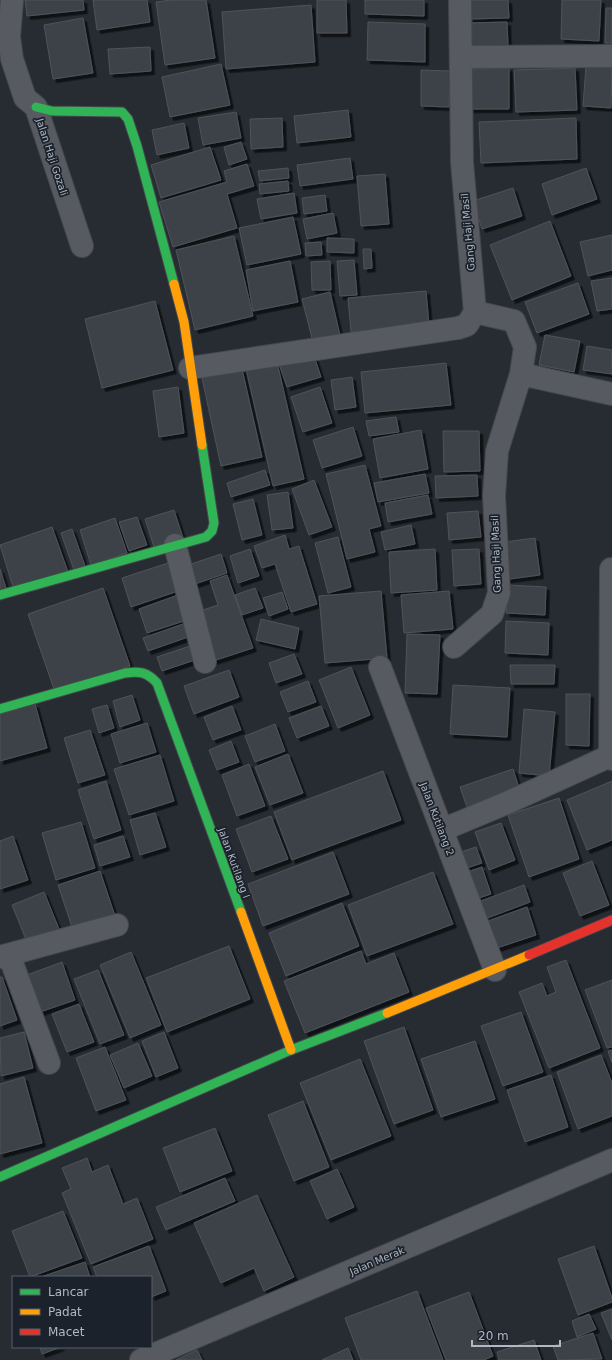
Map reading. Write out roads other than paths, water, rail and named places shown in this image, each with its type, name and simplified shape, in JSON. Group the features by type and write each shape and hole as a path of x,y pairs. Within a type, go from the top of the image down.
{"street":[{"name":"Jalan Haji Gozali","path":"12,0 9,37 12,59 25,98 36,106 82,246"},
{"name":"Gang Haji Masil","path":"454,647 492,614 499,593 494,496 497,451 521,374 525,347 514,321 475,312 462,162 462,57 460,0"},
{"path":"462,57 612,56"},
{"path":"0,595 206,537 212,531 214,523 184,322 138,146 128,119 122,112 52,111 36,106"},
{"path":"190,368 458,328 467,325 475,312"},
{"path":"521,374 612,394"},
{"path":"175,545 205,662"},
{"path":"442,830 611,757 611,569"},
{"name":"Jalan Kutilang 2","path":"380,667 495,970"},
{"name":"Jalan Kutilang I","path":"0,709 125,673 142,671 149,674 156,683 291,1050"},
{"path":"0,1177 291,1050 495,970 612,920"},
{"path":"49,1063 5,956 117,925"},
{"name":"Jalan Merak","path":"141,1360 612,1160"}]}
